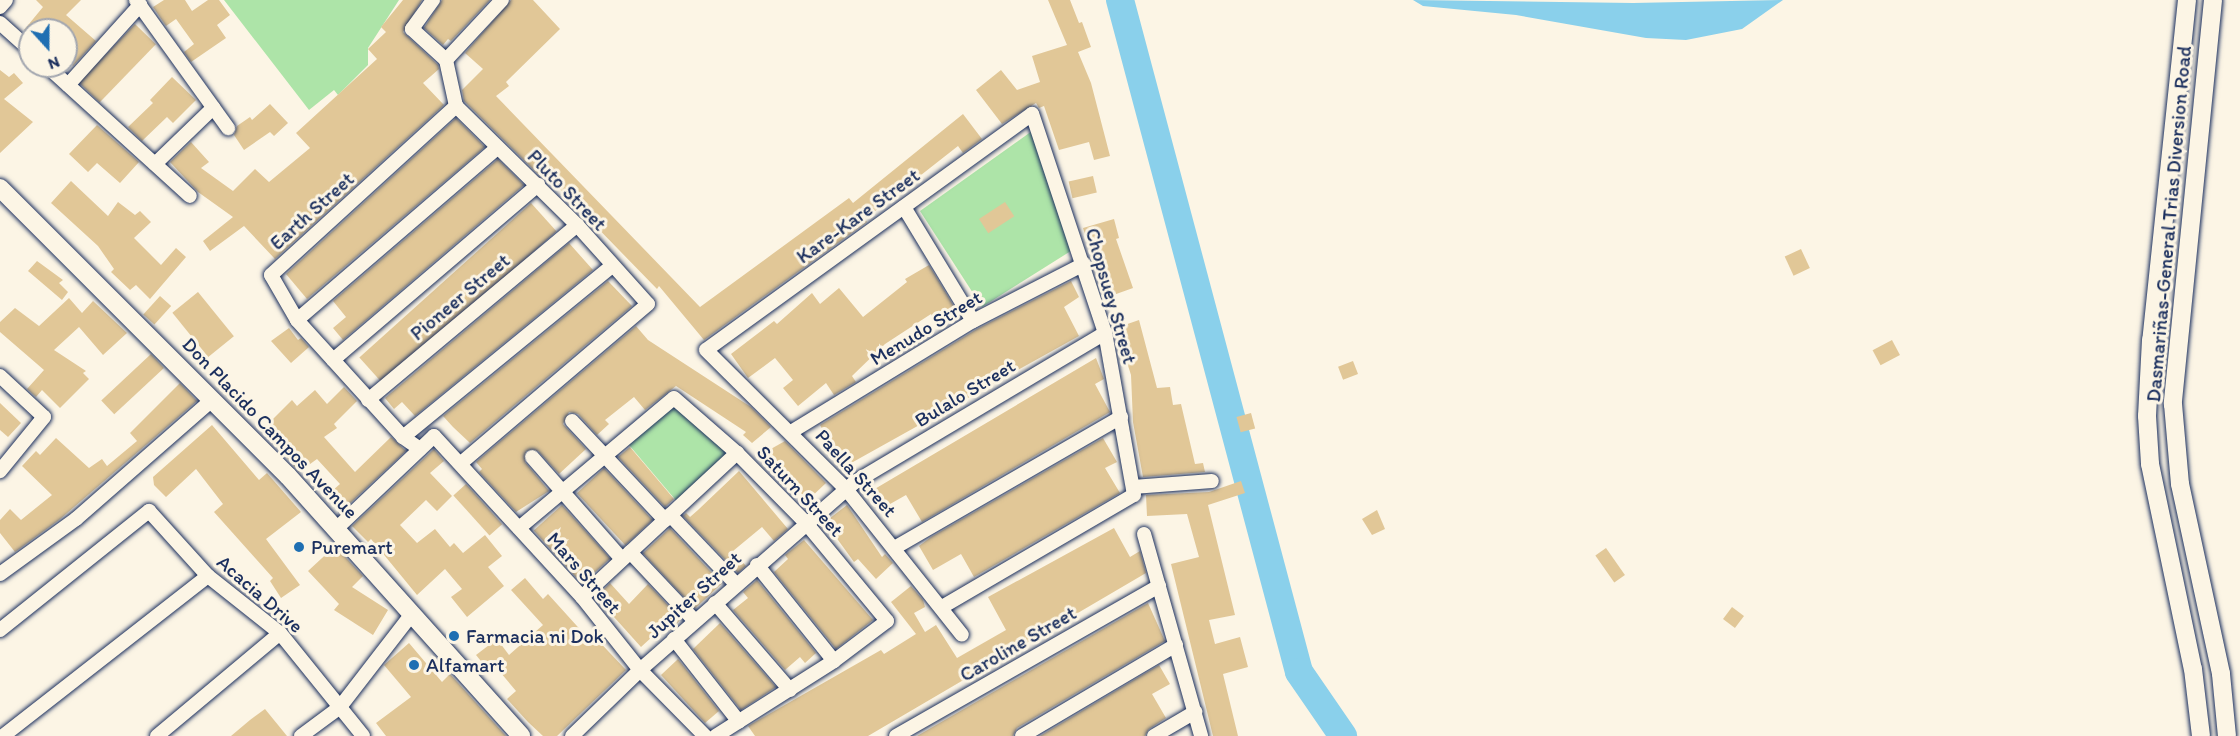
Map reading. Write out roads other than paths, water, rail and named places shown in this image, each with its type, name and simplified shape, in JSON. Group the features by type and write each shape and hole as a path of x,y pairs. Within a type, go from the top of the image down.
{"street":[{"path":"0,7 6,0"},
{"path":"433,0 412,29 447,60 456,106"},
{"path":"447,60 502,0"},
{"name":"Dasmariñas-General Trias Diversion Road","path":"2187,0 2151,340 2148,431 2160,515 2193,669 2201,736"},
{"name":"Dasmariñas-General Trias Diversion Road","path":"2213,0 2173,404 2180,484 2221,674 2227,736"},
{"path":"68,85 138,2 228,128"},
{"path":"0,23 18,39"},
{"path":"60,78 190,196"},
{"name":"Pluto Street","path":"456,106 577,225 648,304 461,463"},
{"name":"Earth Street","path":"420,450 403,437 297,320 271,275 456,106"},
{"path":"155,164 213,108"},
{"name":"Kare-Kare Street","path":"706,350 1032,114"},
{"name":"Chopsuey Street","path":"1032,114 1084,264 1105,333 1133,491"},
{"path":"297,320 497,148"},
{"path":"333,360 538,185"},
{"name":"Don Placido Campos Avenue","path":"0,188 213,399 336,529 521,736"},
{"path":"904,207 973,321"},
{"name":"Pioneer Street","path":"368,400 577,225"},
{"name":"Menudo Street","path":"791,432 973,321 1084,264"},
{"path":"403,437 612,266"},
{"name":"Bulalo Street","path":"846,489 1105,333"},
{"name":"Paella Street","path":"706,350 846,489 896,547 962,635"},
{"path":"0,376 44,417 0,471"},
{"name":"Saturn Street","path":"605,455 674,398 737,453 806,523 887,621 834,661"},
{"path":"0,574 76,519 213,399"},
{"path":"896,547 1121,417"},
{"path":"572,421 736,584"},
{"name":"Mars Street","path":"420,450 434,436 461,463 582,597 640,669 705,736"},
{"path":"336,529 420,450"},
{"path":"582,597 737,453"},
{"path":"519,528 605,455"},
{"path":"532,457 626,556 695,621"},
{"path":"942,607 1133,491 1212,481"},
{"name":"Jupiter Street","path":"573,736 640,669 846,489"},
{"name":"Acacia Drive","path":"0,630 149,512 208,576 280,633 363,736"},
{"path":"1144,534 1201,736"},
{"path":"716,736 834,661 757,566"},
{"path":"3,736 208,576"},
{"name":"Caroline Street","path":"896,736 1158,586"},
{"path":"715,603 790,690"},
{"path":"301,736 340,707 412,614"},
{"path":"158,736 280,633"},
{"path":"674,639 739,722"},
{"path":"1022,736 1176,645"},
{"path":"1154,736 1195,712"}],"water":[{"path":"1413,0 1633,3 1783,0 1742,29 1686,40 1646,38 1516,15 1423,6"}],"waterway":[{"path":"1120,0 1299,672 1343,736"}],"place":[{"name":"Puremart","path":"299,547"},
{"name":"Farmacia ni Dok","path":"454,636"},
{"name":"Alfamart","path":"414,665"}]}
